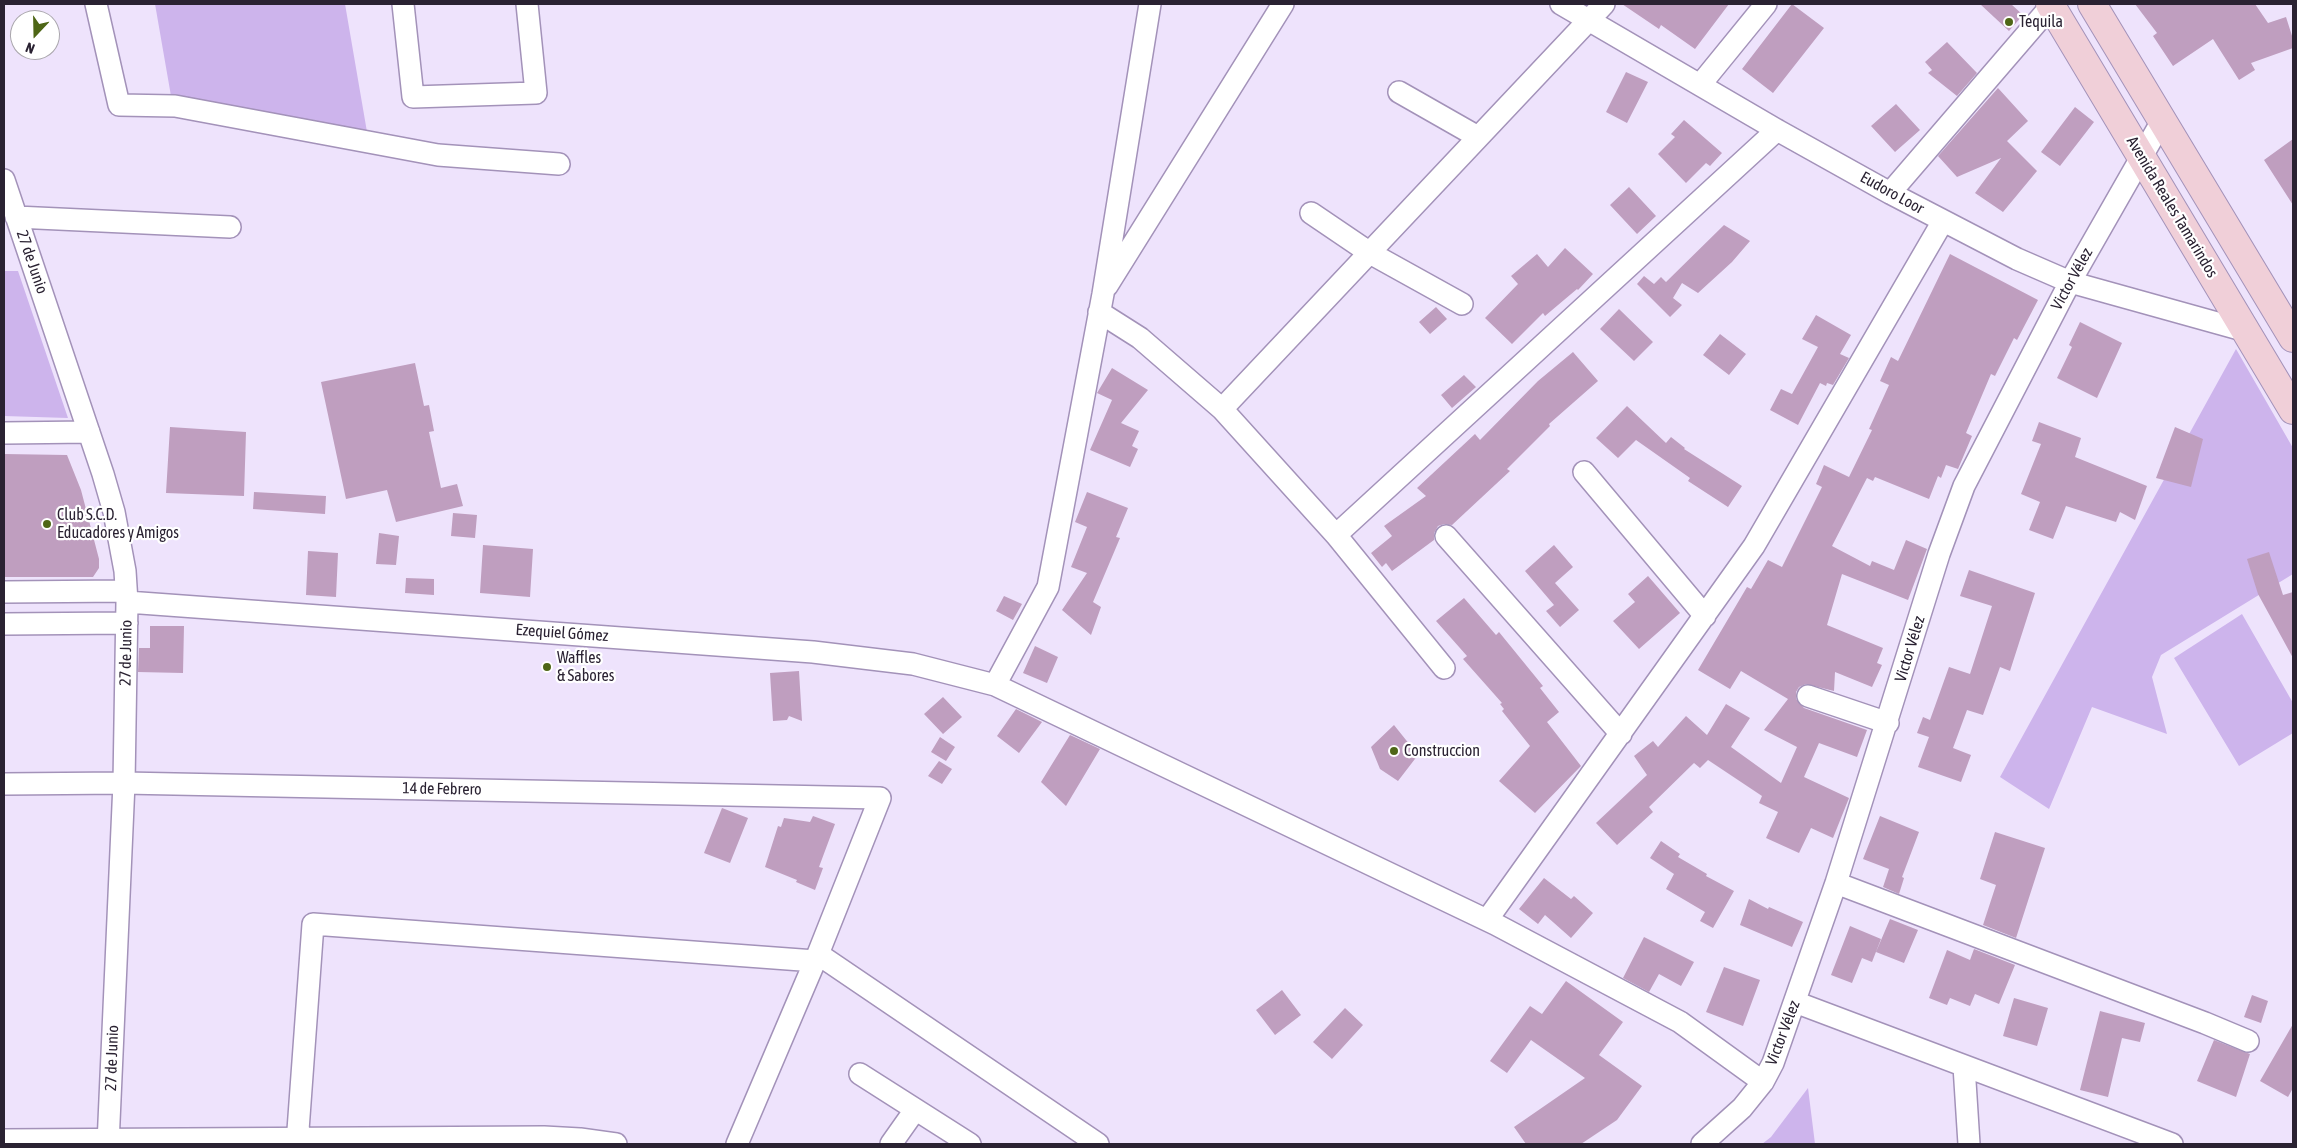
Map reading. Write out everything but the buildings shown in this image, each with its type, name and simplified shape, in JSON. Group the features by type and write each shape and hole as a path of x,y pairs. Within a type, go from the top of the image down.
{"main road":[{"path":"2092,4 2293,338"},
{"name":"Avenida Reales Tamarindos","path":"2051,5 2293,410"}],"street":[{"path":"96,4 119,105 175,106 438,155 560,164"},
{"path":"403,4 413,97 536,93 527,4"},
{"path":"995,685 1048,587 1101,303 1150,4"},
{"path":"1101,303 1283,4"},
{"name":"Eudoro Loor","path":"1561,4 1777,130 1890,193 2017,259 2070,282 2246,331"},
{"path":"1225,406 1604,4"},
{"path":"1700,85 1766,4"},
{"path":"1890,193 2051,5"},
{"path":"1399,92 1478,138"},
{"name":"Victor Vélez","path":"1702,1144 1742,1108 1764,1082 1773,1063 1836,882 1954,512 1964,486 2070,282 2162,121"},
{"path":"1336,535 1777,130"},
{"name":"27 de Junio","path":"4,180 89,432 114,512 122,550 127,623 124,783 109,1142"},
{"path":"1311,212 1370,253 1462,304"},
{"path":"16,217 230,227"},
{"path":"1487,920 1754,546 1943,221"},
{"path":"1101,303 1140,338 1225,406 1336,535 1444,668"},
{"path":"4,433 89,432"},
{"path":"1584,472 1705,616"},
{"path":"1446,536 1621,734"},
{"name":"Ezequiel Gómez","path":"4,592 126,596 813,652 913,664 995,685 1487,920 1680,1022 1764,1082"},
{"path":"4,624 127,623"},
{"path":"1808,696 1888,723"},
{"name":"14 de Febrero","path":"4,784 124,783 880,798 816,958"},
{"path":"1836,882 2248,1041"},
{"path":"297,1142 313,924 816,958 1097,1144"},
{"path":"737,1144 816,958"},
{"path":"1795,1002 2172,1144"},
{"path":"1964,1066 1969,1144"},
{"path":"860,1074 970,1144"},
{"path":"891,1144 915,1110"},
{"path":"4,1140 297,1142 544,1137 580,1138 616,1144"}],"shaded area":[{"path":"155,4 345,4 367,132 171,96"},
{"path":"4,271 18,271 68,418 4,416"},
{"path":"2236,349 2293,448 2293,574 2161,655 2152,677 2167,734 2092,707 2049,809 2000,777"},
{"path":"2242,614 2293,703 2293,733 2239,766 2174,658"},
{"path":"1808,1088 1815,1144 1762,1144 1771,1137"}],"place":[{"name":"Tequila","path":"2009,22"},
{"name":"Club S.C.D. Educadores y Amigos","path":"47,524"},
{"name":"Waffles & Sabores","path":"547,667"},
{"name":"Construccion","path":"1394,751"}]}
